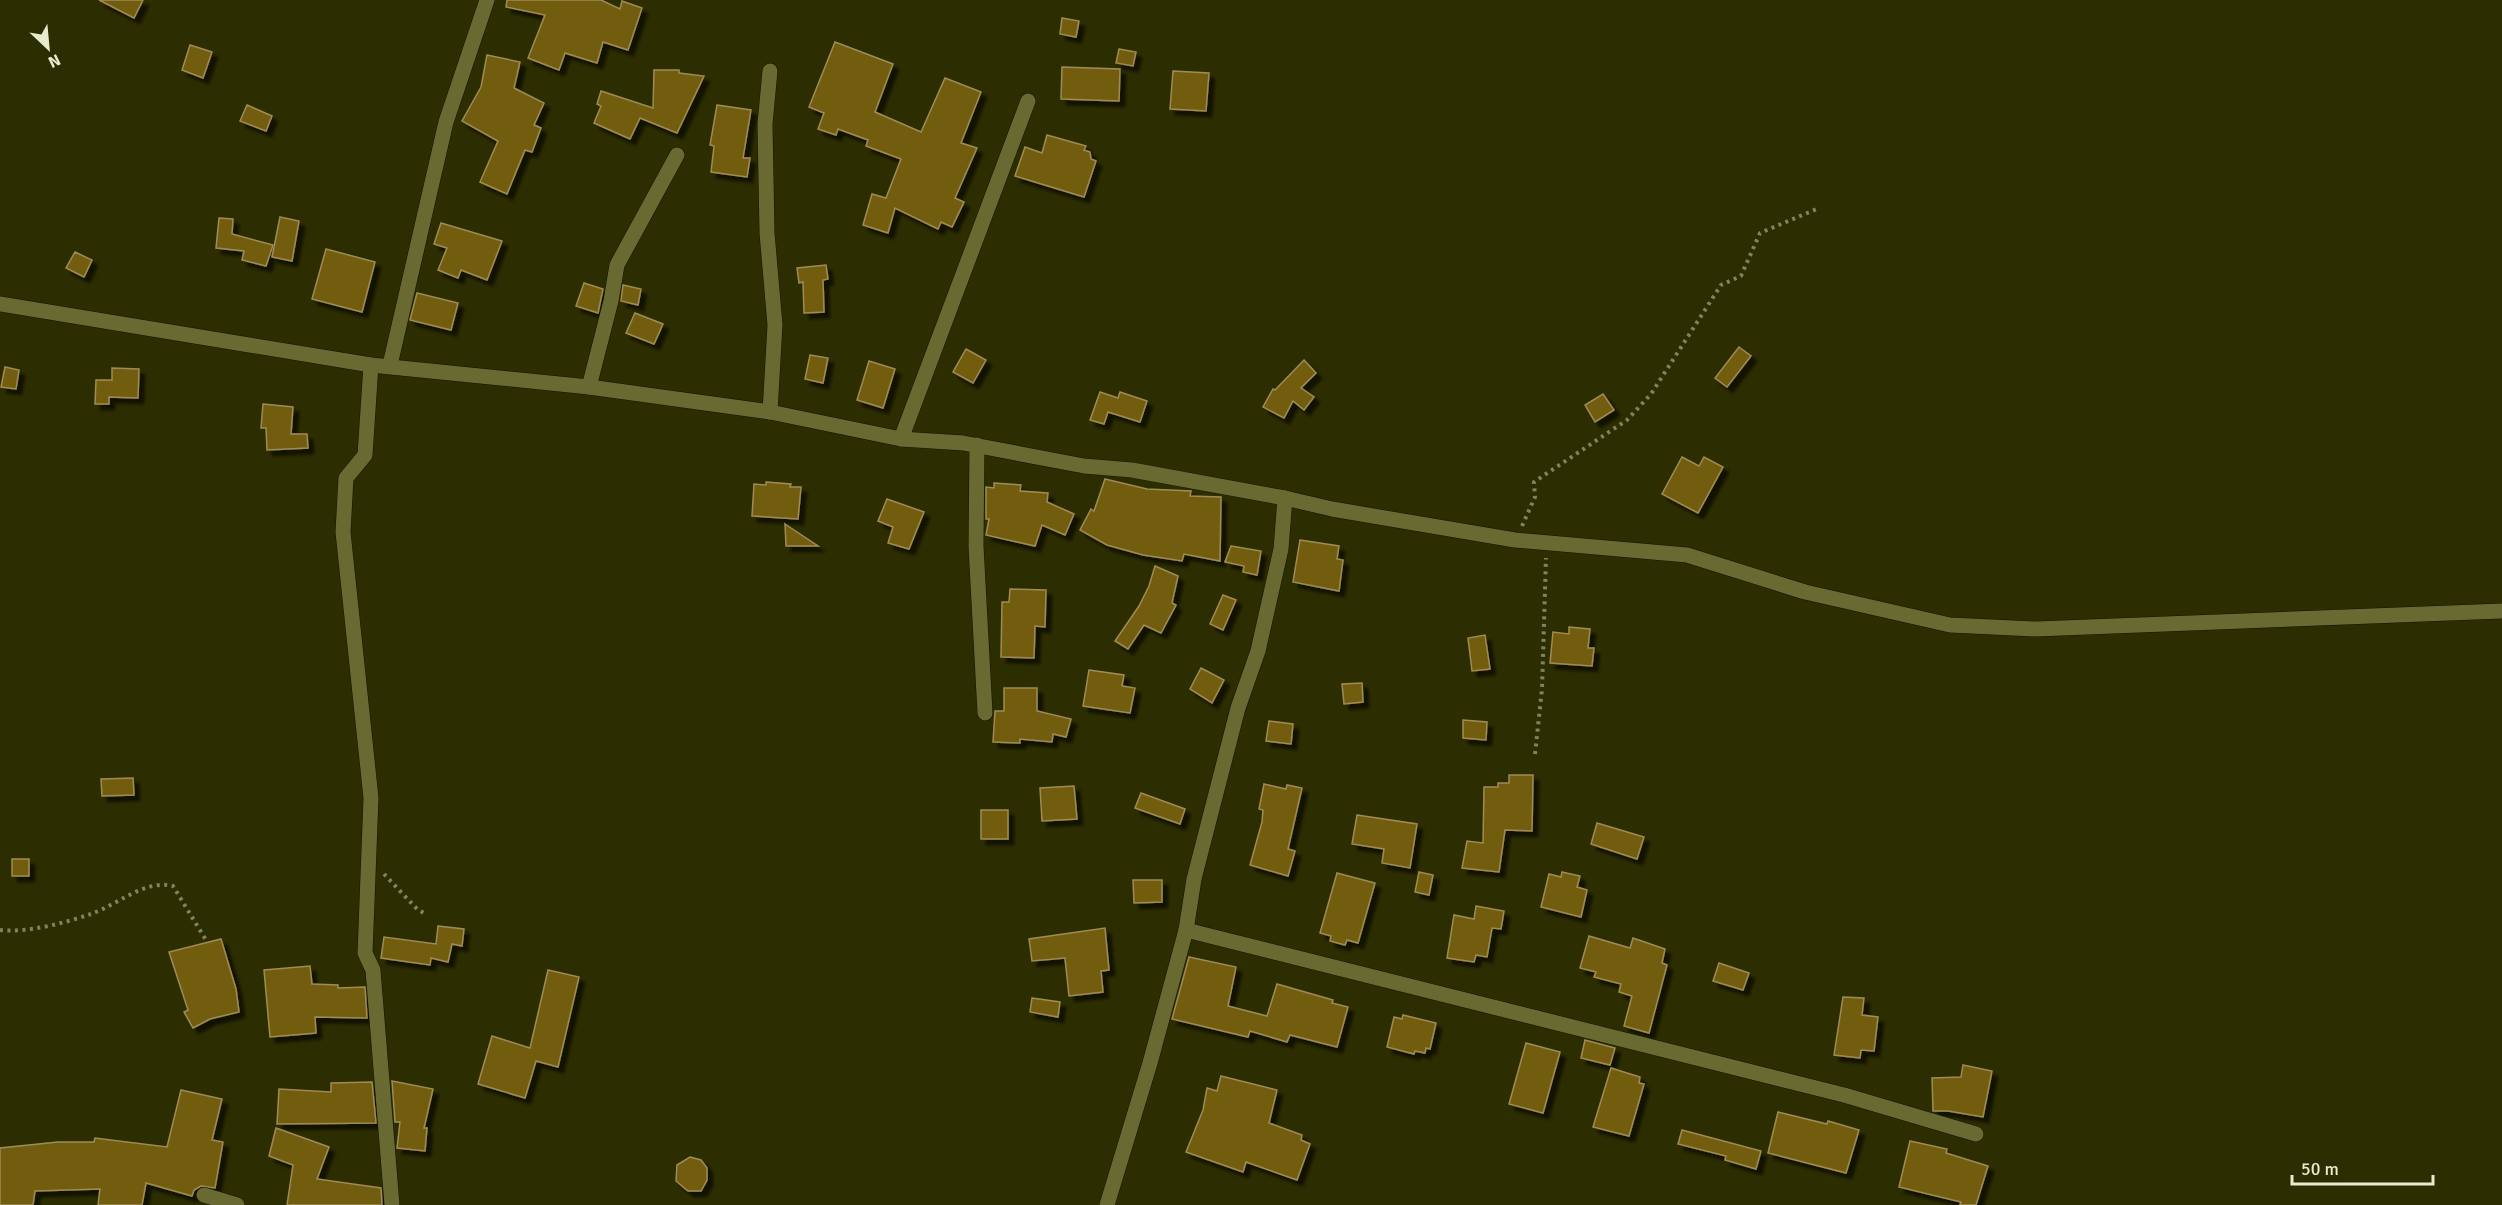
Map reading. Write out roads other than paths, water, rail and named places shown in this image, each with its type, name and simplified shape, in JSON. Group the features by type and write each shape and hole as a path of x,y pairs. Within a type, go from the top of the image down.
{"street":[{"path":"390,365 446,122 487,0"},
{"path":"770,71 765,124 767,233 775,325 770,412"},
{"path":"901,439 1028,100"},
{"path":"589,387 611,301 617,265 677,155"},
{"path":"0,304 371,364 589,387 770,412 901,439 976,445 1084,466 1132,470 1285,498 1332,509 1515,540 1688,555 1805,592 1950,625 2036,629 2502,611"},
{"path":"371,364 365,455 346,478 343,532 371,798 365,953 373,970 392,1205"},
{"path":"976,445 976,546 985,713"},
{"path":"1107,1205 1150,1063 1186,930 1211,808 1238,708 1258,651 1281,549 1285,498"},
{"path":"1186,930 1832,1092 1976,1134"},
{"path":"204,1196 237,1205"}]}
